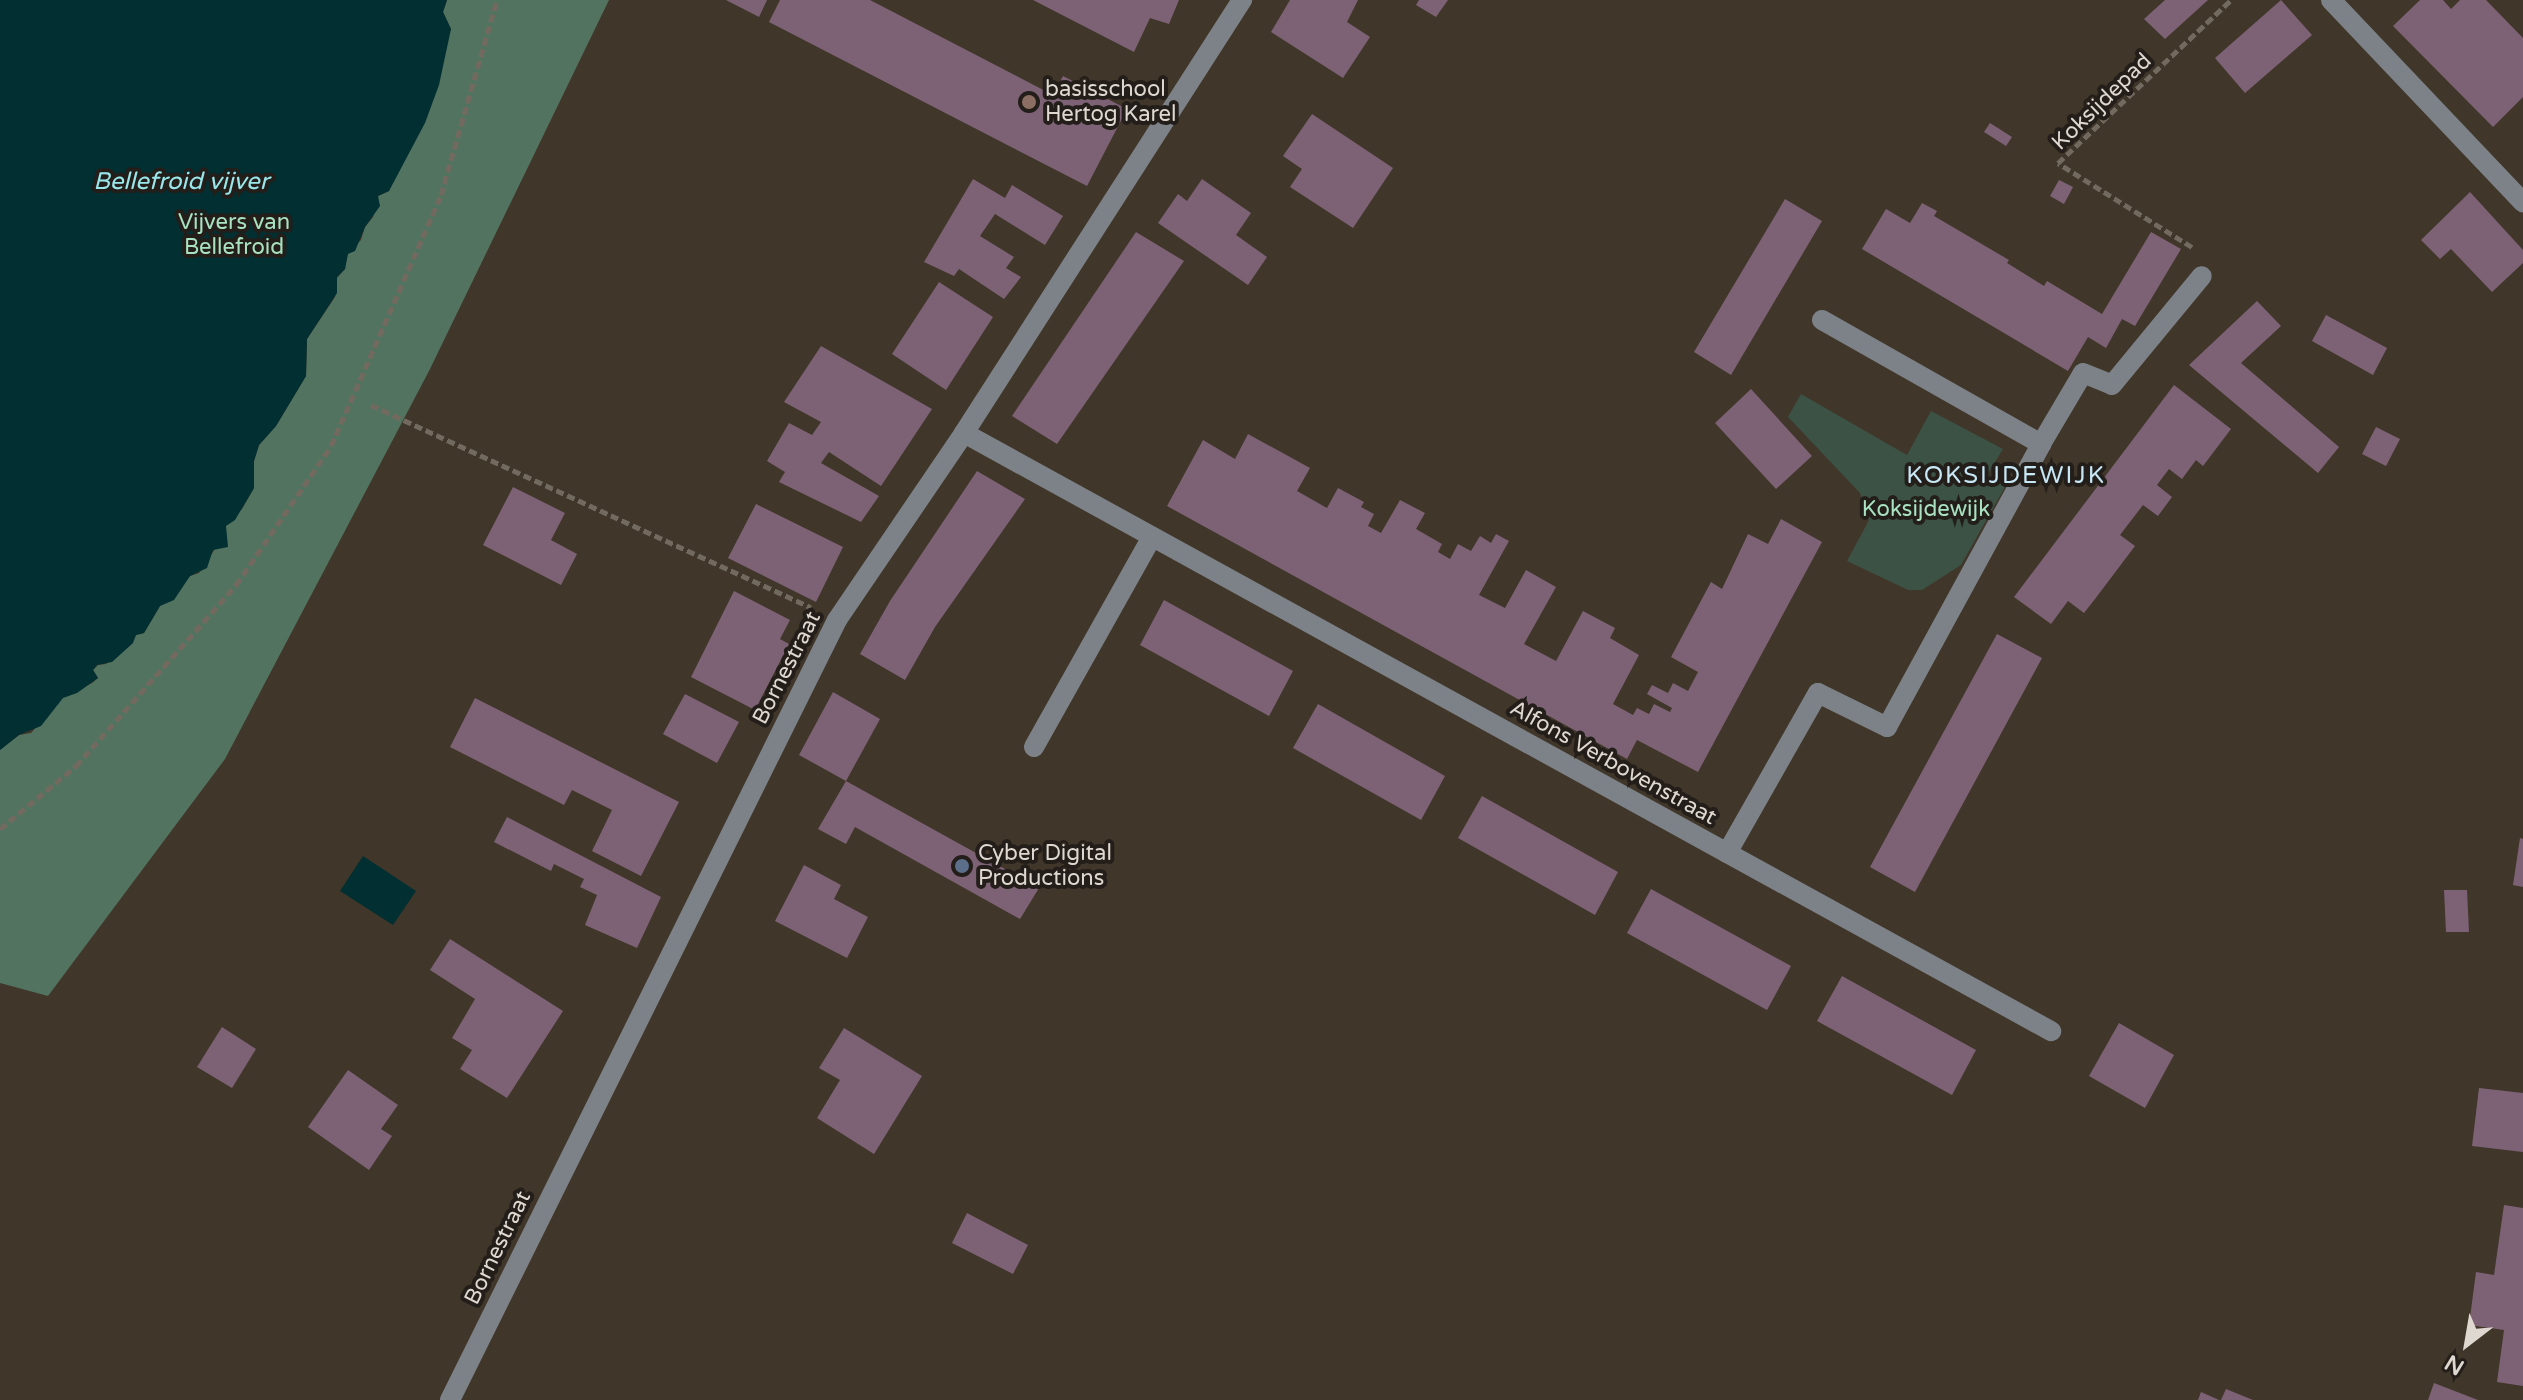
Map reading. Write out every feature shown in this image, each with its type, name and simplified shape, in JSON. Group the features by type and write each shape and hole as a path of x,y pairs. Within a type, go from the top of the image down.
{"street":[{"name":"Bornestraat","path":"450,1400 837,620 964,433 1242,0"},
{"path":"2331,0 2523,202"},
{"path":"1727,853 1818,693 1887,727 2083,373 2112,385 2202,276"},
{"path":"1822,320 2041,444"},
{"name":"Alfons Verbovenstraat","path":"964,433 2051,1031"},
{"path":"1034,747 1152,537"}],"path":[{"path":"0,829 76,766 236,585 331,446 441,195 497,0"},
{"name":"Koksijdepad","path":"2202,276 2193,247 2058,163 2231,0"},
{"path":"371,405 837,620"}],"green space":[{"path":"447,0 609,0 429,371 225,759 48,996 0,983 0,750 19,735 31,733 63,697 98,678 93,670 98,665 106,664 136,635 144,633 160,606 190,576 199,573 225,534 226,525 242,509 254,488 254,461 259,445 276,426 306,376 307,339 335,297 337,278 345,269 347,254 361,240 365,227 373,217 378,196 389,191 451,29 443,12"},
{"name":"Koksijdewijk","path":"1801,394 1907,455 1931,411 2003,449 1987,475 2005,487 1961,565 1922,590 1908,590 1847,561 1869,520 1860,493 1788,417"}],"water":[{"name":"Bellefroid vijver","path":"0,0 447,0 443,12 451,29 439,85 425,123 389,191 378,196 380,206 365,227 355,251 348,254 345,269 337,277 337,293 307,339 306,376 276,426 259,445 254,461 254,488 235,520 226,526 228,547 213,550 207,568 190,576 174,600 160,606 144,633 136,635 133,643 112,662 97,665 93,670 98,678 77,693 63,698 41,726 19,735 0,750"},
{"path":"363,856 416,891 393,925 340,891"}],"building":[{"path":"726,0 767,0 759,17"},
{"path":"780,0 870,0 1053,95 1063,76 1127,109 1087,186 769,22"},
{"path":"1033,0 1179,0 1169,24 1150,18 1134,52"},
{"path":"1290,0 1358,0 1347,22 1370,37 1343,78 1271,32"},
{"path":"1419,0 1448,0 1436,17 1416,5"},
{"path":"2165,0 2208,0 2165,39 2144,19"},
{"path":"2281,0 2312,35 2245,93 2215,58"},
{"path":"2420,0 2443,0 2451,9 2460,0 2486,0 2523,38 2523,97 2493,127 2393,26"},
{"path":"1312,114 1393,168 1353,228 1290,187 1302,169 1283,156"},
{"path":"1990,123 2012,137 2006,146 1984,132"},
{"path":"973,179 1005,198 1012,185 1063,216 1045,245 995,214 980,236 1014,257 1006,268 1021,277 1004,299 959,269 954,276 924,262"},
{"path":"1202,179 1251,213 1236,235 1267,257 1248,285 1158,223 1178,194 1187,201"},
{"path":"2059,180 2073,187 2064,204 2050,196"},
{"path":"2470,192 2523,250 2523,263 2492,292 2451,249 2440,259 2421,240"},
{"path":"1785,199 1822,221 1731,375 1694,352"},
{"path":"1922,203 1937,211 1934,216 2009,260 2007,263 2044,286 2047,281 2102,314 2151,232 2181,249 2135,326 2122,319 2106,348 2088,337 2068,371 1862,249 1886,209 1910,223"},
{"path":"1136,232 1184,261 1057,444 1012,416"},
{"path":"939,282 993,317 946,390 892,354"},
{"path":"2257,301 2281,326 2241,363 2339,447 2318,473 2189,365"},
{"path":"2326,315 2387,348 2373,375 2312,341"},
{"path":"821,346 932,409 881,486 829,452 821,463 879,496 861,522 779,482 785,472 767,461 789,423 812,435 821,422 784,402"},
{"path":"2174,385 2231,429 2203,466 2196,460 2182,479 2169,469 2157,485 2172,497 2158,516 2143,505 2120,535 2135,546 2095,599 2084,613 2068,601 2051,624 2014,597"},
{"path":"1751,389 1812,456 1776,489 1715,423"},
{"path":"2376,427 2400,439 2386,466 2362,454"},
{"path":"1248,434 1310,468 1297,491 1327,508 1338,488 1364,502 1361,507 1374,514 1368,526 1381,533 1400,500 1425,513 1416,529 1442,544 1438,552 1450,559 1458,544 1471,551 1480,536 1491,543 1496,534 1509,541 1479,595 1505,608 1526,570 1556,587 1524,644 1556,661 1583,611 1615,628 1610,638 1639,655 1613,704 1633,715 1637,708 1649,714 1654,704 1670,712 1672,708 1647,694 1652,685 1668,693 1673,683 1688,691 1698,672 1671,657 1711,582 1722,589 1748,534 1768,544 1781,519 1822,542 1698,772 1637,740 1627,759 1167,506 1203,440 1235,459"},
{"path":"977,471 1025,499 935,627 905,680 860,654 890,601"},
{"path":"513,487 565,513 551,540 577,554 561,585 483,545"},
{"path":"756,504 843,547 816,602 728,558"},
{"path":"734,591 790,620 780,639 789,644 755,710 691,677"},
{"path":"1164,600 1293,671 1269,716 1140,645"},
{"path":"1997,634 2042,658 1915,892 1870,867"},
{"path":"833,692 880,719 846,781 799,755"},
{"path":"685,694 739,722 717,763 663,734"},
{"path":"475,698 679,802 641,876 592,851 612,810 572,790 564,805 450,747"},
{"path":"1318,704 1445,776 1421,820 1293,748"},
{"name":"Cyber Digital Productions","path":"846,781 1039,888 1020,919 855,827 846,844 818,829"},
{"path":"1482,796 1618,872 1595,915 1458,838"},
{"path":"507,817 661,897 637,948 585,925 597,895 580,887 584,879 554,864 551,871 494,842"},
{"path":"2520,838 2523,839 2523,887 2513,885"},
{"path":"804,865 841,885 834,899 868,917 847,958 775,921"},
{"path":"1651,889 1791,966 1767,1010 1627,933"},
{"path":"2444,890 2467,890 2469,932 2446,932"},
{"path":"450,939 563,1011 507,1098 460,1069 472,1050 452,1038 475,999 430,970"},
{"path":"1842,976 1976,1050 1952,1095 1817,1021"},
{"path":"2119,1023 2174,1055 2145,1108 2089,1076"},
{"path":"222,1027 256,1049 232,1088 197,1067"},
{"path":"844,1028 922,1076 874,1154 817,1118 840,1080 819,1068"},
{"path":"348,1070 398,1105 381,1129 392,1136 369,1170 308,1127"},
{"path":"2479,1088 2523,1093 2523,1152 2472,1146"},
{"path":"2504,1205 2523,1208 2523,1386 2497,1382 2504,1330 2469,1325 2476,1272 2494,1275"},
{"path":"967,1213 1028,1245 1013,1274 952,1243"},
{"path":"2434,1383 2478,1400 2428,1400"},
{"path":"2226,1389 2253,1400 2221,1400"},
{"path":"2201,1392 2219,1400 2198,1400"}],"place":[{"name":"basisschool Hertog Karel","path":"1029,102"},
{"name":"Cyber Digital Productions","path":"962,866"}],"district":[{"name":"KOKSIJDEWIJK","path":"2006,476"}],"park label":[{"name":"Vijvers van Bellefroid","path":"234,234"}]}
